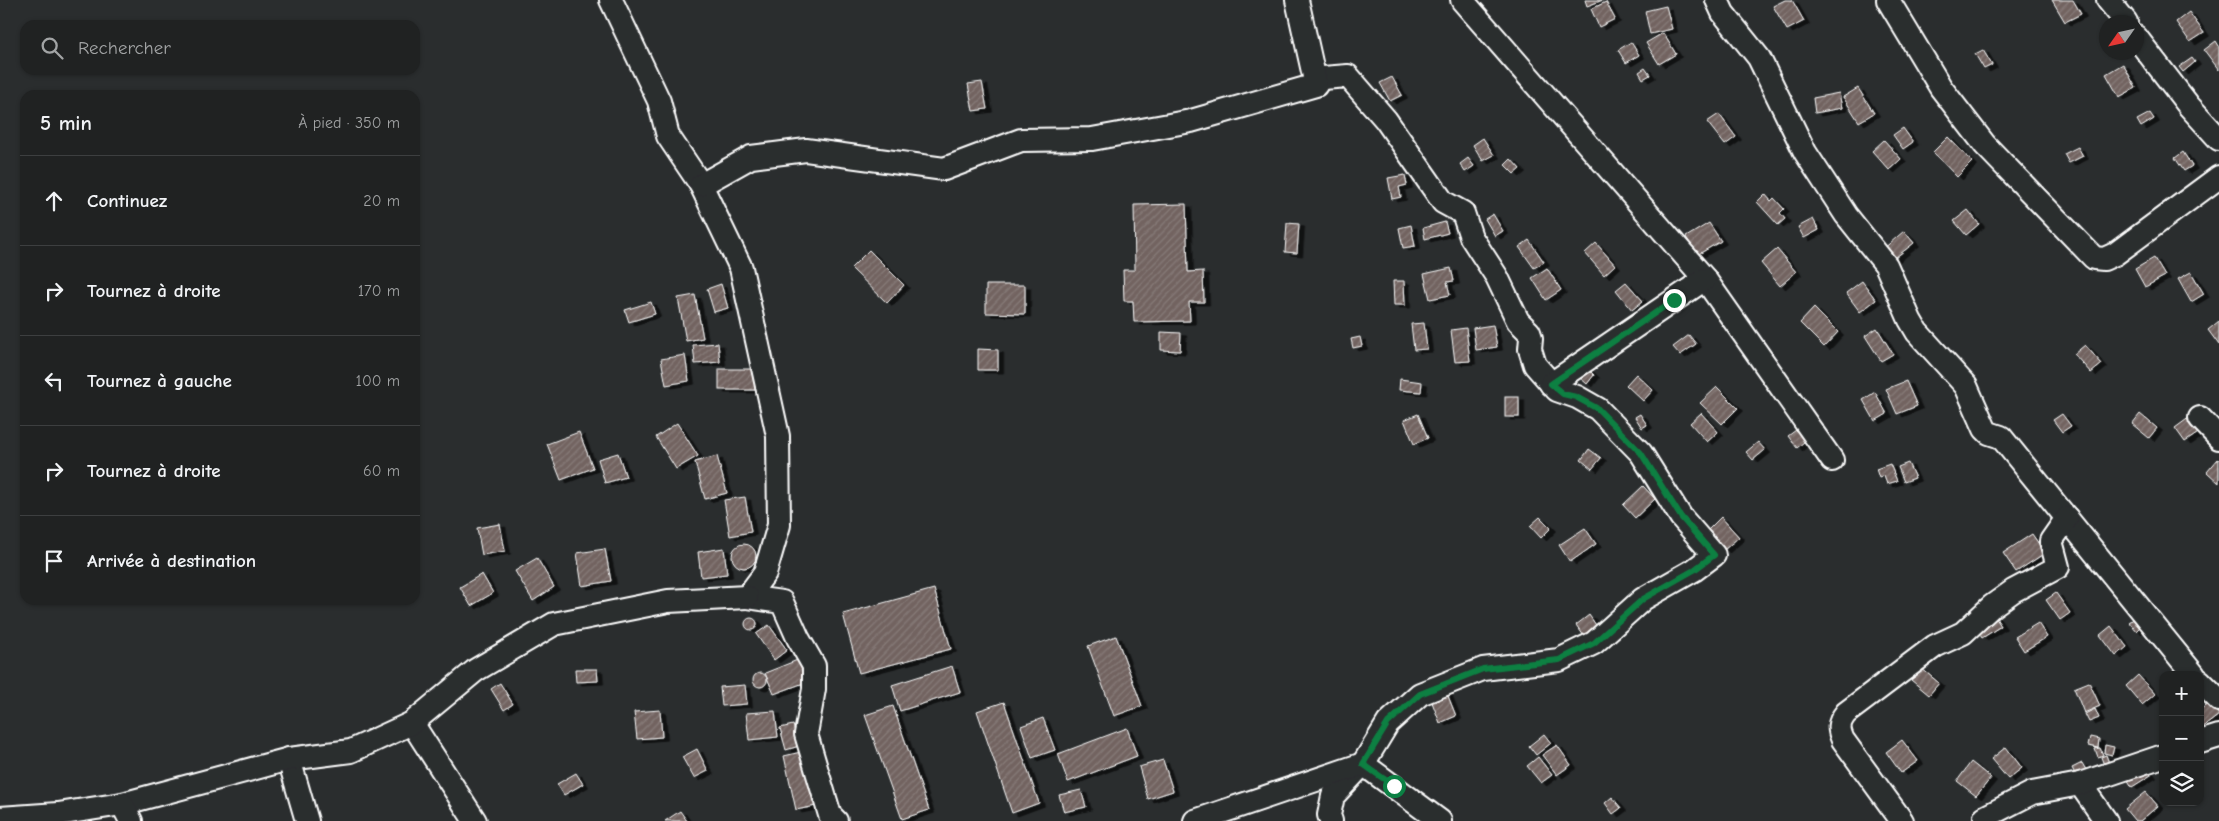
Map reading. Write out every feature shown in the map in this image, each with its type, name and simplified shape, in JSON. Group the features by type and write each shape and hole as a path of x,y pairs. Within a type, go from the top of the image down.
{"street":[{"path":"611,0 659,101 668,136 701,185 741,268 778,436 779,525 765,573 747,597"},
{"path":"1297,0 1316,82"},
{"path":"1462,0 1705,279 1832,460"},
{"path":"1716,0 1723,12 1759,58 1805,152 1846,214 1886,264 1917,332 1966,386 1985,429 1989,433 2001,437 2191,671"},
{"path":"1888,0 1941,88 1985,145 2094,258 2104,260 2115,254 2219,177"},
{"path":"2108,0 2120,15"},
{"path":"2144,47 2189,106 2219,140"},
{"path":"701,185 751,157 806,150 944,169 1021,140 1092,139 1191,121 1316,85 1316,82 1323,78 1348,76 1386,120 1440,198 1463,213 1471,237 1497,277 1518,321 1529,332 1532,357 1551,384 1563,394 1576,397 1598,409 1623,434 1641,453 1681,517 1714,555 1694,570 1643,599 1594,643 1559,660 1483,669 1420,694 1388,723 1363,764 1333,796 1329,815 1331,821"},
{"path":"1551,384 1705,279"},
{"path":"2200,418 2219,438"},
{"path":"1902,821 1843,740 1838,730 1840,720 1846,713 1935,646 1962,633 1992,606 2013,591 2058,568 2051,541 2067,518"},
{"path":"0,818 58,814 126,813 289,759 351,751 412,723 476,670 554,624 668,601 747,597 782,602 798,638 814,666 814,688 806,734 830,815 836,821"},
{"path":"2204,685 2219,700"},
{"path":"412,723 475,821"},
{"path":"2204,741 2219,736"},
{"path":"1985,817 2032,793 2080,784 2159,757"},
{"path":"289,759 307,821"},
{"path":"1195,821 1363,764"},
{"path":"1363,764 1440,821"},
{"path":"2080,784 2106,821"}],"building":[{"path":"1585,0 1603,0 1587,6"},
{"path":"1785,0 1792,0 1804,21 1787,30 1773,6"},
{"path":"2052,0 2073,0 2081,14 2065,22"},
{"path":"1606,2 1615,19 1599,27 1591,9"},
{"path":"1666,6 1672,29 1650,34 1645,11"},
{"path":"2189,12 2204,33 2190,42 2176,22"},
{"path":"1663,33 1676,54 1659,64 1646,43"},
{"path":"2216,41 2219,46 2219,70 2204,50"},
{"path":"1631,42 1639,55 1626,63 1618,50"},
{"path":"1983,50 1992,65 1984,69 1975,54"},
{"path":"2192,58 2195,62 2183,72 2179,67"},
{"path":"2123,64 2136,88 2119,97 2106,74"},
{"path":"1645,68 1650,75 1643,79 1639,72"},
{"path":"1392,77 1402,95 1390,101 1380,83"},
{"path":"982,82 987,109 973,111 968,84"},
{"path":"1858,88 1874,113 1859,122 1843,97"},
{"path":"1839,93 1842,108 1815,113 1813,98"},
{"path":"2150,113 2154,119 2141,127 2137,120"},
{"path":"1719,114 1736,137 1725,145 1707,122"},
{"path":"1903,128 1913,142 1903,149 1893,135"},
{"path":"1948,137 1972,162 1957,177 1933,152"},
{"path":"1483,138 1494,155 1483,161 1473,145"},
{"path":"1884,140 1901,159 1889,170 1872,151"},
{"path":"2078,147 2083,156 2069,163 2064,154"},
{"path":"2183,152 2192,166 2184,171 2175,158"},
{"path":"1468,158 1474,166 1465,172 1460,164"},
{"path":"1511,159 1520,169 1514,174 1505,165"},
{"path":"1405,175 1407,185 1399,187 1401,197 1392,199 1388,178"},
{"path":"1765,194 1771,201 1774,198 1784,209 1780,213 1785,219 1778,225 1757,202"},
{"path":"1186,204 1188,272 1203,271 1204,302 1189,302 1190,321 1134,322 1133,301 1124,301 1123,270 1135,270 1134,205"},
{"path":"1968,210 1979,224 1966,235 1954,221"},
{"path":"1493,214 1503,231 1495,236 1485,219"},
{"path":"1813,219 1819,230 1804,238 1798,227"},
{"path":"1445,222 1448,233 1425,239 1423,228"},
{"path":"1287,223 1299,224 1297,253 1285,252"},
{"path":"1709,223 1721,241 1697,255 1686,237"},
{"path":"1411,225 1415,246 1403,248 1399,228"},
{"path":"1904,231 1914,243 1891,261 1882,250"},
{"path":"1529,240 1544,262 1534,268 1519,247"},
{"path":"1596,243 1615,265 1604,275 1585,253"},
{"path":"1777,249 1796,272 1780,286 1761,263"},
{"path":"869,250 904,285 887,303 851,268"},
{"path":"2154,258 2165,276 2145,287 2135,269"},
{"path":"1451,268 1454,281 1447,282 1450,295 1430,299 1424,274"},
{"path":"1547,268 1561,290 1546,300 1532,278"},
{"path":"2191,272 2204,294 2191,302 2178,279"},
{"path":"1393,281 1404,281 1405,305 1394,305"},
{"path":"1862,281 1876,300 1860,312 1846,293"},
{"path":"1626,282 1643,301 1632,310 1616,290"},
{"path":"721,284 728,308 714,312 707,289"},
{"path":"986,285 1025,285 1025,314 986,313"},
{"path":"695,295 703,338 686,341 678,298"},
{"path":"651,302 655,314 629,322 625,310"},
{"path":"1814,308 1838,332 1824,347 1800,323"},
{"path":"2219,321 2219,345 2208,330"},
{"path":"1424,323 1427,349 1414,350 1411,324"},
{"path":"1493,325 1497,347 1476,350 1473,328"},
{"path":"1466,328 1470,361 1455,362 1451,330"},
{"path":"1877,328 1893,354 1881,361 1865,336"},
{"path":"1161,332 1181,333 1180,351 1161,350"},
{"path":"1689,335 1696,344 1680,355 1673,347"},
{"path":"1360,337 1362,346 1353,348 1351,339"},
{"path":"718,343 720,362 695,364 693,345"},
{"path":"2085,345 2102,364 2091,373 2074,354"},
{"path":"978,349 998,350 998,370 978,370"},
{"path":"685,355 689,381 666,385 661,359"},
{"path":"1586,367 1594,375 1587,384 1578,376"},
{"path":"719,369 755,369 755,390 719,390"},
{"path":"1636,374 1653,390 1643,401 1626,385"},
{"path":"1400,379 1422,382 1421,392 1399,390"},
{"path":"1906,381 1917,406 1897,414 1886,389"},
{"path":"1717,387 1738,408 1722,424 1700,403"},
{"path":"1875,392 1887,414 1875,421 1863,400"},
{"path":"1505,397 1519,397 1519,417 1505,417"},
{"path":"1701,413 1718,432 1707,442 1690,423"},
{"path":"1418,414 1428,438 1414,444 1404,420"},
{"path":"1640,414 1647,425 1642,428 1635,417"},
{"path":"2062,414 2071,426 2062,432 2053,420"},
{"path":"2140,414 2157,428 2149,438 2132,424"},
{"path":"2194,414 2204,429 2185,442 2175,428"},
{"path":"677,423 698,456 676,469 656,437"},
{"path":"1796,430 1805,441 1797,448 1788,436"},
{"path":"579,432 593,468 561,480 547,444"},
{"path":"1758,442 1765,450 1753,460 1746,452"},
{"path":"1589,449 1601,458 1592,469 1581,460"},
{"path":"618,453 626,477 605,483 598,459"},
{"path":"717,456 727,493 705,499 695,462"},
{"path":"2219,460 2219,483 2207,472"},
{"path":"1908,463 1915,478 1904,482 1898,467"},
{"path":"1890,464 1897,481 1887,484 1884,476 1879,478 1876,469"},
{"path":"1643,486 1655,499 1635,518 1623,505"},
{"path":"745,497 751,532 730,536 724,500"},
{"path":"1540,517 1551,528 1541,538 1530,526"},
{"path":"1721,517 1739,537 1724,550 1707,531"},
{"path":"500,524 505,551 482,555 477,528"},
{"path":"1585,528 1596,544 1570,562 1559,545"},
{"path":"2032,534 2045,553 2016,572 2003,553"},
{"path":"739,544 749,544 756,551 756,561 749,568 739,568 732,561 732,551"},
{"path":"724,548 727,574 701,577 698,552"},
{"path":"605,549 611,581 582,586 577,553"},
{"path":"537,558 554,587 533,601 515,571"},
{"path":"482,574 493,593 471,606 460,587"},
{"path":"934,589 951,649 859,673 843,614"},
{"path":"2056,593 2070,613 2060,620 2046,600"},
{"path":"1589,615 1600,631 1587,640 1576,625"},
{"path":"1994,615 2001,626 1982,638 1975,627"},
{"path":"753,618 756,619 756,629 749,630 746,629 745,622 746,619"},
{"path":"2135,618 2141,626 2136,631 2129,622"},
{"path":"2038,623 2047,637 2024,651 2015,637"},
{"path":"769,625 787,650 774,660 756,634"},
{"path":"2111,626 2127,647 2116,656 2100,635"},
{"path":"1116,636 1142,706 1114,716 1088,646"},
{"path":"800,659 809,681 774,694 765,673"},
{"path":"952,666 960,692 900,711 892,685"},
{"path":"1921,668 1939,683 1929,695 1911,680"},
{"path":"575,669 597,669 598,681 576,682"},
{"path":"760,673 765,675 767,680 765,685 760,687 755,685 753,680 755,675"},
{"path":"2138,675 2155,694 2142,705 2126,686"},
{"path":"2089,682 2100,706 2084,713 2074,688"},
{"path":"500,683 513,704 504,710 491,689"},
{"path":"745,685 747,704 722,706 720,687"},
{"path":"1446,691 1456,716 1440,723 1430,697"},
{"path":"1004,702 1039,803 1012,813 977,711"},
{"path":"2209,703 2219,715 2204,726 2204,716 2204,707"},
{"path":"893,706 929,810 902,819 865,715"},
{"path":"2095,709 2099,718 2089,722 2085,714"},
{"path":"660,710 662,737 637,739 634,712"},
{"path":"775,711 778,737 749,740 746,713"},
{"path":"1043,718 1055,750 1032,758 1021,726"},
{"path":"793,725 799,746 786,750 780,728"},
{"path":"1127,728 1137,756 1068,782 1058,754"},
{"path":"1544,734 1551,743 1536,755 1529,746"},
{"path":"2090,737 2099,739 2098,748 2088,746"},
{"path":"1902,740 1918,761 1901,773 1886,752"},
{"path":"1557,745 1571,765 1557,775 1542,755"},
{"path":"2105,745 2114,747 2112,755 2104,753"},
{"path":"2006,747 2022,768 2008,779 1991,759"},
{"path":"2100,748 2103,755 2098,757 2095,749"},
{"path":"697,749 708,771 694,778 682,757"},
{"path":"805,751 816,806 796,810 784,756"},
{"path":"2106,755 2112,771 2107,773 2101,757"},
{"path":"1538,757 1552,775 1541,783 1527,766"},
{"path":"1163,760 1173,791 1148,799 1139,767"},
{"path":"1971,762 1991,778 1976,796 1957,781"},
{"path":"2082,763 2086,770 2076,776 2072,768"},
{"path":"2145,766 2151,775 2132,787 2126,777"},
{"path":"576,773 583,784 564,795 557,784"},
{"path":"1081,790 1086,807 1064,812 1059,795"},
{"path":"2146,792 2158,806 2140,821 2135,821 2125,809"},
{"path":"1612,797 1621,808 1613,814 1605,803"},
{"path":"680,811 687,821 665,821"}],"route":[{"path":"1394,786 1363,764 1388,723 1420,694 1483,669 1559,660 1594,643 1643,599 1694,570 1714,555 1681,517 1641,453 1598,409 1576,397 1563,394 1551,384 1674,300"}]}
